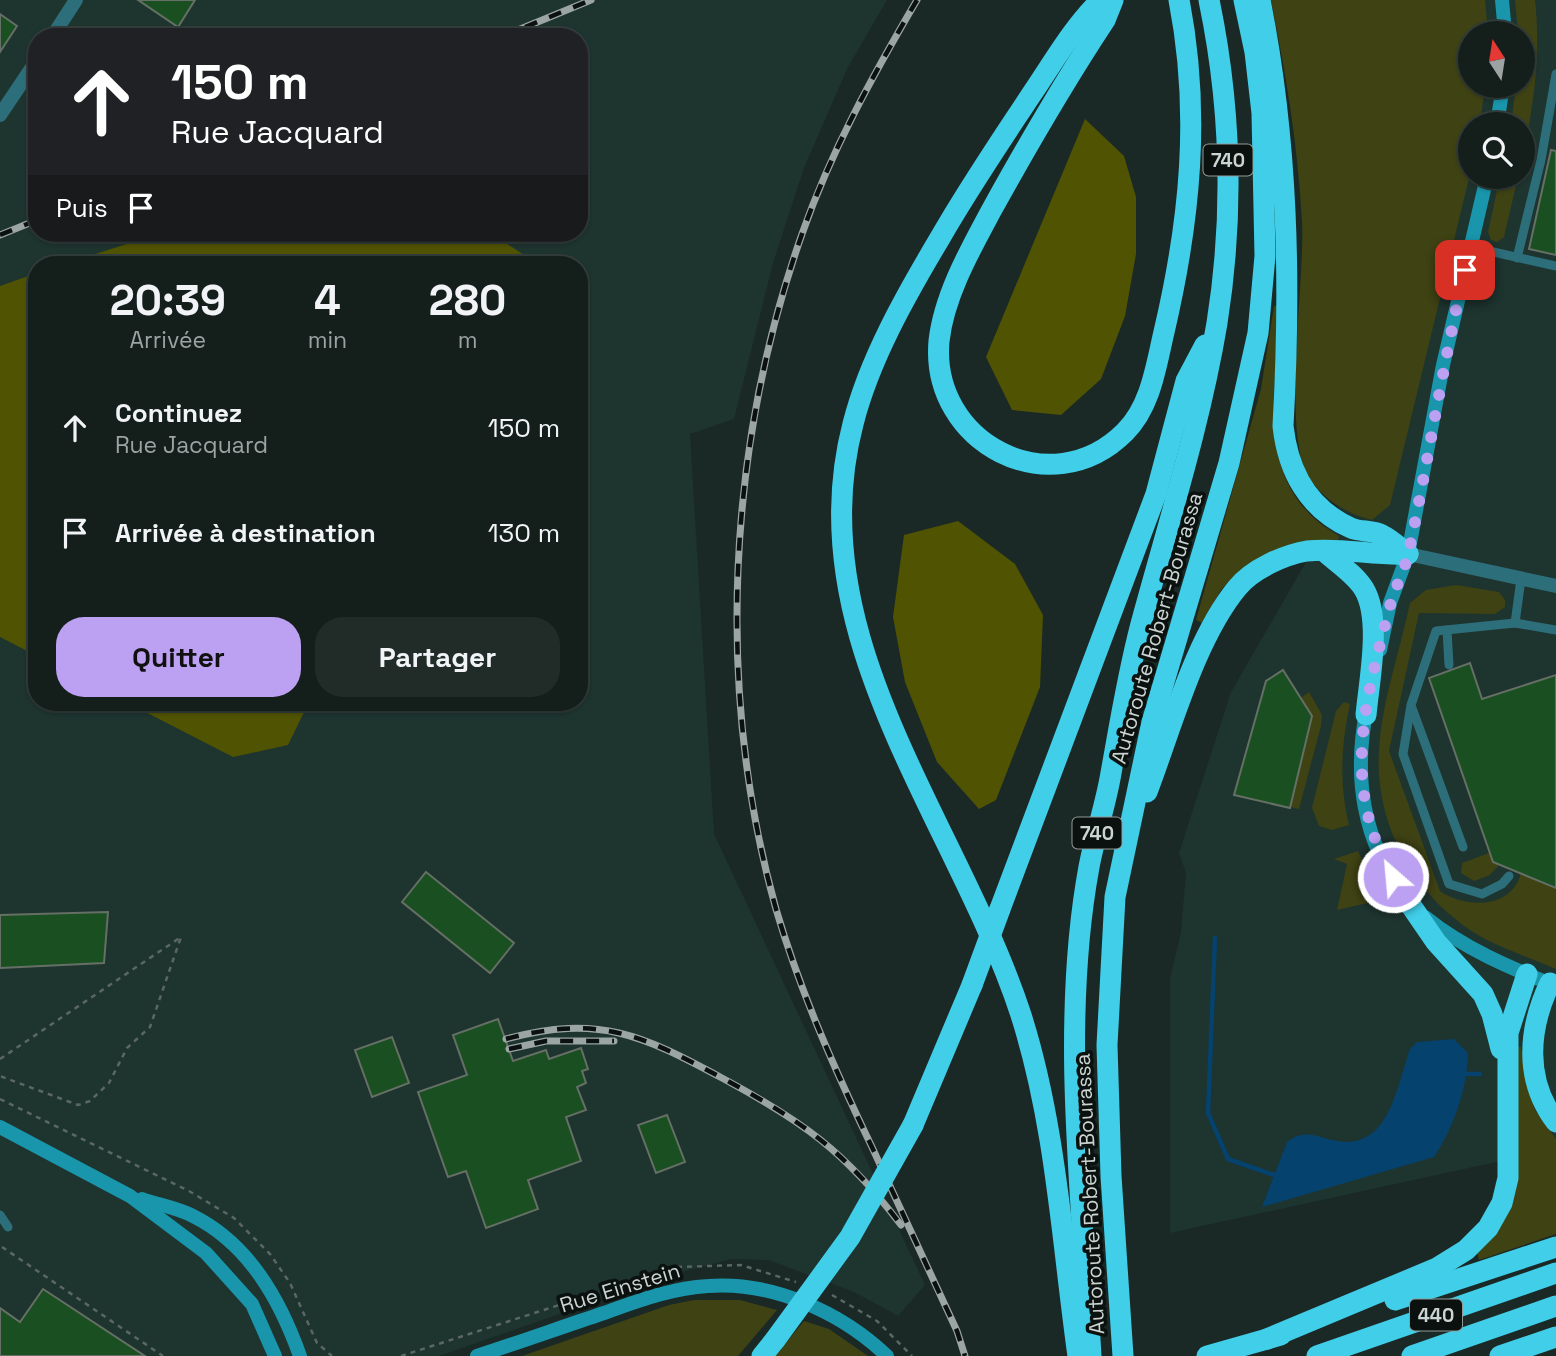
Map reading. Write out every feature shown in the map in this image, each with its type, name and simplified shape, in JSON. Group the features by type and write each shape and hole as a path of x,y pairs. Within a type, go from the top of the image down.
{"highway":[{"path":"1078,1356 1054,1162 1041,1093 1022,1019 1006,971 880,698 856,628 845,577 840,528 841,495 853,424 867,384 898,315 962,198 1052,65 1101,0"},
{"path":"1113,0 1105,20 1015,165 972,243 939,340 940,372 950,403 965,428 992,450 1019,462 1064,463 1108,446 1134,420 1152,384 1183,245 1190,199 1192,94 1179,0"},
{"name":"Autoroute Robert-Bourassa","path":"1091,1356 1077,1088 1080,948 1089,868 1111,775 1125,690 1193,439 1217,321 1224,257 1228,143 1209,0"},
{"name":"Autoroute Robert-Bourassa","path":"1123,1351 1111,1175 1107,1045 1115,897 1152,722 1229,463 1258,334 1265,256 1262,113 1255,52 1244,0"},
{"path":"1260,0 1280,113 1285,166 1288,246 1283,426 1286,449 1294,472 1307,494 1326,516 1354,529 1382,534 1408,554"},
{"path":"769,1348 850,1237 913,1125 972,985 1156,494 1186,382 1217,321"},
{"path":"1130,836 1202,650 1218,615 1239,585 1262,568 1285,557 1324,551 1377,556 1408,554"},
{"path":"1324,551 1358,581 1371,606 1373,624 1366,715"},
{"path":"1401,891 1436,942 1483,994 1496,1025 1507,1082"},
{"path":"1267,1339 1437,1268 1478,1240 1497,1215 1506,1192 1509,1152 1507,1082 1510,1022 1527,974"},
{"path":"1553,985 1535,1024 1532,1064 1539,1091 1556,1122"},
{"path":"1207,1356 1556,1247"},
{"name":"440","path":"1317,1356 1556,1273"},
{"name":"440","path":"1412,1356 1556,1306"},
{"path":"1500,1356 1556,1337"}],"street":[{"path":"58,28 76,0"},
{"path":"1502,0 1504,21"},
{"path":"0,114 28,73"},
{"path":"1484,189 1443,365 1408,554 1390,603 1366,715 1360,750 1363,802 1377,848 1401,891 1423,916 1449,936 1553,985"},
{"path":"1408,554 1556,586"},
{"path":"0,1127 130,1196 206,1253 252,1304 275,1356"},
{"path":"130,1196 191,1215 228,1240 271,1290 300,1356"},
{"name":"Rue Einstein","path":"477,1356 645,1299 716,1285 764,1291 831,1315 856,1329 887,1356"}],"lane":[{"path":"1517,257 1541,160 1556,74"},
{"path":"1471,247 1556,267"},
{"path":"1515,623 1521,579"},
{"path":"1509,876 1502,884 1482,894 1449,884 1403,754 1411,705 1436,631 1515,623 1556,630"},
{"path":"1447,630 1449,665"},
{"path":"1411,705 1463,847"},
{"path":"0,1215 8,1227"}],"path":[{"path":"0,1059 181,937 150,1027 127,1048 109,1083 90,1101 78,1105 0,1076"},
{"path":"2,1247 163,1356"}],"shaded area":[{"path":"0,0 887,0 847,69 804,168 773,263 734,419 690,434 714,834 925,1285 898,1316 854,1292 768,1260 731,1259 674,1274 439,1356 0,1356"},
{"path":"1318,0 1556,0 1556,1149 1170,1233 1170,979 1181,932 1186,873 1179,853 1231,692 1340,503"},
{"path":"1085,119 1124,156 1136,197 1136,254 1125,316 1101,379 1061,415 1012,410 986,357"},
{"path":"133,242 504,242 526,256 89,256"},
{"path":"28,276 28,651 0,637 0,286"},
{"path":"958,521 1015,564 1043,615 1040,687 996,800 979,809 937,762 905,682 893,617 904,535"},
{"path":"144,711 305,711 288,745 233,757"}],"green space":[{"path":"1271,0 1485,0 1487,21 1458,21 1458,98 1483,98 1482,112 1458,112 1458,189 1466,189 1390,505 1372,520 1344,510 1320,492 1308,476 1300,455 1295,392 1302,222 1298,166"},
{"path":"1515,0 1535,0 1537,39 1535,78 1535,21 1517,21"},
{"path":"1514,98 1532,98 1531,112 1513,112"},
{"path":"1497,189 1515,189 1504,237 1497,242 1491,240 1488,232"},
{"path":"1274,306 1280,307 1274,404 1275,435 1281,464 1292,491 1311,515 1339,536 1338,542 1235,575 1221,590 1202,623 1196,620 1261,389"},
{"path":"1456,585 1499,592 1505,600 1505,607 1495,614 1419,613 1389,751 1440,891 1462,901 1487,902 1508,894 1521,873 1556,888 1556,969 1487,940 1440,906 1405,860 1384,807 1379,779 1381,732 1387,695 1410,603 1426,590"},
{"path":"1309,692 1322,715 1299,809 1290,807 1301,698"},
{"path":"1344,702 1350,704 1342,764 1349,825 1332,830 1319,826 1312,808 1336,711"},
{"path":"1358,851 1370,878 1385,899 1337,910 1347,864 1334,859"},
{"path":"1489,853 1493,862 1499,865 1490,875 1474,881 1461,873 1462,863"},
{"path":"1514,1046 1521,1047 1527,1086 1535,1110 1556,1139 1556,1234 1479,1260 1477,1252 1499,1228"},
{"path":"694,1300 740,1300 777,1310 738,1356 522,1356 669,1305"},
{"path":"804,1321 829,1329 868,1356 775,1356"}],"water":[{"path":"1454,1039 1468,1053 1465,1080 1453,1120 1434,1157 1262,1207 1287,1142 1306,1134 1348,1142 1364,1138 1376,1129 1386,1116 1410,1049 1417,1042"}],"building":[{"path":"138,0 195,0 178,27"},
{"path":"0,14 17,26 0,52"},
{"path":"1551,150 1556,151 1556,255 1529,249"},
{"path":"1470,663 1482,699 1556,675 1556,888 1493,862 1429,678"},
{"path":"1283,670 1312,716 1290,808 1234,795 1266,681"},
{"path":"426,872 514,943 490,973 402,902"},
{"path":"108,912 104,963 0,968 0,915"},
{"path":"498,1019 513,1061 546,1050 549,1059 581,1048 588,1069 582,1071 586,1083 577,1087 586,1110 566,1117 581,1161 528,1180 538,1209 486,1228 466,1171 448,1177 418,1092 467,1075 453,1035"},
{"path":"392,1037 409,1083 372,1097 355,1050"},
{"path":"667,1115 685,1162 656,1173 638,1125"},
{"path":"43,1289 145,1356 0,1356 0,1308 20,1322"}],"waterway":[{"path":"1215,938 1208,1113 1228,1159 1274,1175 1278,1174"},
{"path":"1463,1074 1480,1074"}],"railway":[{"path":"523,28 591,0"},
{"path":"917,0 869,85 826,173 802,234 777,315 758,399 745,484 738,570 738,656 744,742 757,826 785,940 831,1058 957,1331 965,1356"},
{"path":"0,235 28,224"},
{"path":"506,1039 568,1028 594,1029 619,1033 668,1050 799,1124 841,1157 881,1199 901,1225"},
{"path":"509,1049 546,1041 614,1041"}],"route":[{"path":"1393,877 1377,848 1366,818 1360,786 1360,750 1390,603 1408,554 1443,365 1465,270"}]}
